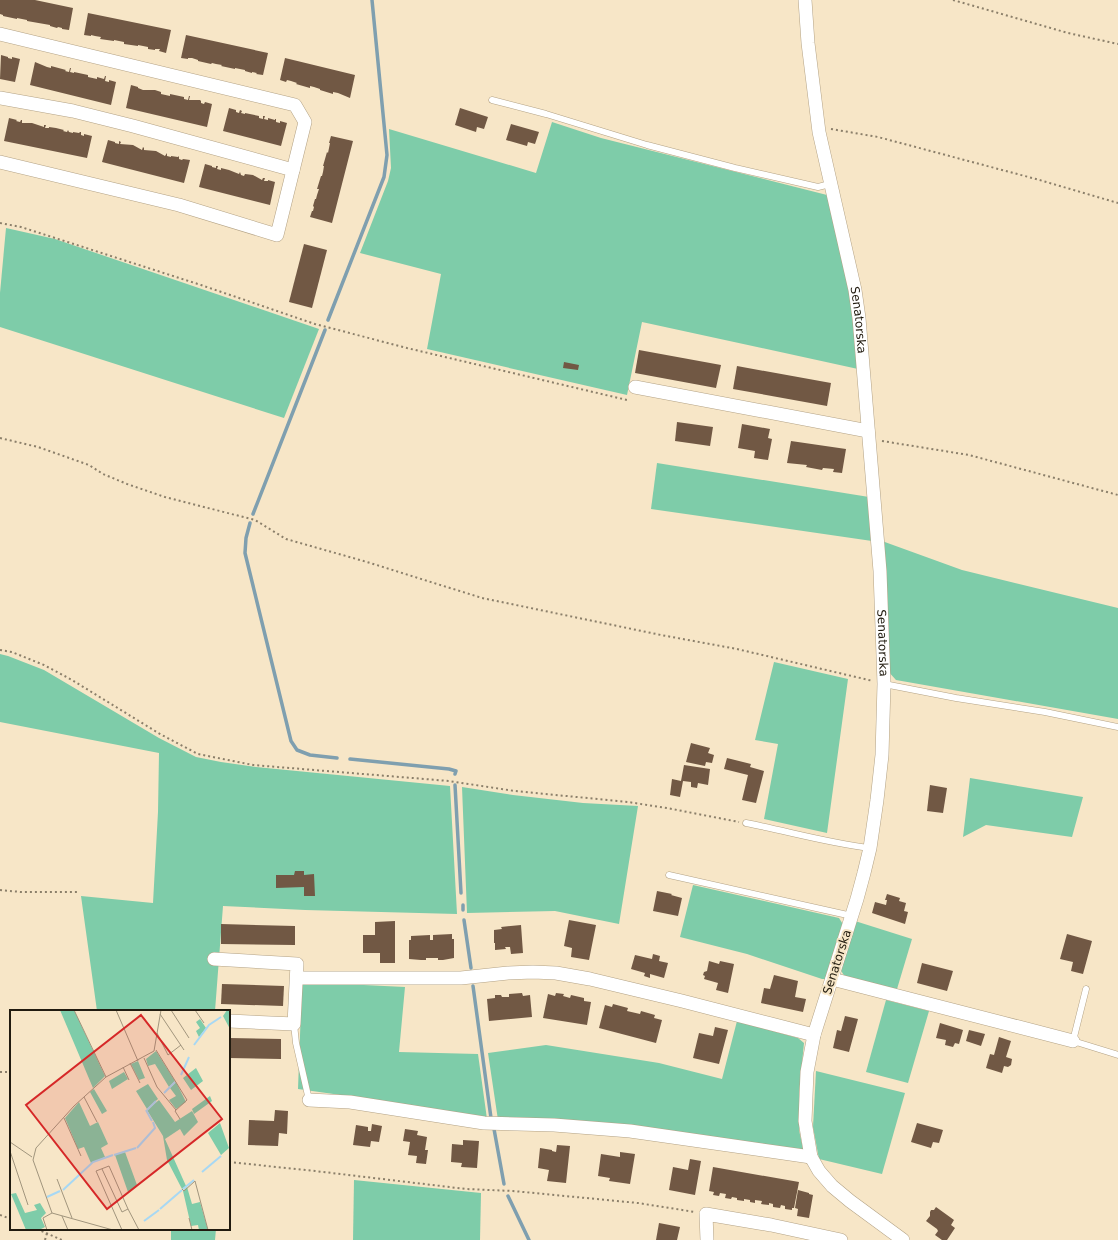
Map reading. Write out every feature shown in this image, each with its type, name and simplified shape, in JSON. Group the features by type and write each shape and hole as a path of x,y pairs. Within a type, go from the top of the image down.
{"street":[{"name":"Senatorska","path":"805,0 808,43 819,132 855,290 859,318 880,571 884,684 882,755 870,848 852,916 814,1035 808,1072 805,1121 811,1157 819,1171 832,1186 878,1223 903,1240"},
{"path":"0,34 295,105 305,122 277,235 179,205 0,162"},
{"path":"0,98 73,111 293,170"},
{"path":"635,387 868,435"},
{"path":"214,959 297,964 294,1024 230,1021"},
{"path":"297,978 461,978 514,972 556,973 590,979 667,997 814,1035"},
{"path":"832,979 1073,1040"},
{"path":"309,1100 350,1102 484,1123 554,1125 630,1131 811,1157"},
{"path":"707,1240 706,1214 771,1225 842,1240"}],"lane":[{"path":"492,100 546,114 647,145 735,168 818,187 830,184"},
{"path":"884,684 956,698 1045,712 1118,727"},
{"path":"746,823 870,848"},
{"path":"669,875 852,916"},
{"path":"1086,989 1073,1040 1118,1055"},
{"path":"294,1024 296,1043 309,1100"}],"path":[{"path":"953,0 1068,33 1118,44"},
{"path":"819,132 832,129 878,137 1036,179 1118,203"},
{"path":"0,222 21,227 201,285 315,324 407,348 627,400"},
{"path":"868,435 969,455 1118,495"},
{"path":"0,438 38,447 82,463 127,484 165,497 255,520 286,538 482,598 737,650 884,684"},
{"path":"0,650 12,652 72,680 160,734 198,754 253,765 449,780 515,791 628,802 746,823"},
{"path":"0,890 20,892 77,892"},
{"path":"230,1162 466,1189 512,1191 638,1203 706,1214"},
{"path":"0,1215 10,1219"},
{"path":"40,1230 62,1240"},
{"path":"45,1240 47,1233"}],"green space":[{"path":"552,122 601,138 827,195 853,309 858,369 642,322 627,395 427,349 441,274 360,253 388,181 391,168 389,129 536,173"},
{"path":"6,228 55,239 319,329 284,418 0,327 0,293"},
{"path":"657,463 869,497 872,541 651,509"},
{"path":"882,541 962,570 1118,608 1118,719 896,680 887,670"},
{"path":"0,654 44,670 159,738 196,757 256,767 450,786 457,914 223,906 215,1010 97,1010 81,896 153,903 158,812 159,753 0,722"},
{"path":"774,662 848,679 827,833 764,819 778,744 755,740"},
{"path":"970,778 1083,797 1072,837 986,825 963,837"},
{"path":"462,787 513,795 583,803 638,806 619,924 555,911 467,913"},
{"path":"693,885 839,918 844,926 826,979 822,979 747,954 680,937"},
{"path":"855,921 912,939 897,989 845,977 840,969"},
{"path":"302,982 405,987 399,1052 478,1054 487,1119 298,1089"},
{"path":"886,1000 929,1011 908,1083 866,1072"},
{"path":"737,1021 798,1038 804,1043 799,1094 799,1130 804,1153 498,1120 488,1053 546,1045 659,1063 722,1079"},
{"path":"816,1071 905,1093 882,1174 819,1159 813,1127"},
{"path":"354,1180 481,1193 480,1240 353,1240"},
{"path":"171,1230 216,1230 215,1240 171,1240"}],"building":[{"path":"0,0 35,0 73,8 69,30 3,16 0,14"},
{"path":"88,13 171,30 166,53 159,51 160,49 148,49 148,47 124,44 124,42 100,39 101,37 91,35 84,35"},
{"path":"186,35 268,53 263,75 198,61 192,58 181,58"},
{"path":"1,55 12,59 12,57 20,59 15,82 0,79"},
{"path":"285,58 355,75 350,98 338,93 333,92 333,94 314,87 310,86 310,88 291,81 287,80 286,82 280,80"},
{"path":"35,62 47,67 51,68 51,66 69,72 71,68 70,72 88,75 88,77 97,79 97,77 104,79 106,76 105,81 109,82 109,80 116,82 111,105 30,85"},
{"path":"131,85 143,90 155,90 161,92 161,94 184,97 184,99 188,100 190,96 189,100 200,100 201,103 204,104 205,102 212,104 207,127 126,108"},
{"path":"229,108 236,110 236,112 239,113 240,110 242,111 241,113 259,116 259,118 263,119 263,116 265,116 264,119 276,119 276,122 280,123 280,121 287,123 281,146 223,131"},
{"path":"460,108 488,117 484,129 477,127 476,132 455,125"},
{"path":"9,118 20,122 22,120 22,123 32,123 44,127 44,125 46,125 45,128 56,128 67,132 68,130 69,132 73,133 81,132 81,135 84,136 84,134 92,136 87,158 4,141"},
{"path":"511,124 539,132 535,144 528,142 527,146 506,140"},
{"path":"331,136 353,141 332,223 310,217 319,189 317,189 322,176 323,166 327,152 328,153"},
{"path":"108,140 119,144 119,141 121,142 120,144 133,145 142,150 143,147 144,150 156,151 165,156 167,153 167,156 178,156 179,159 182,160 190,160 184,183 102,162"},
{"path":"205,164 216,168 216,166 218,166 217,169 221,170 221,168 239,174 240,172 241,175 244,176 245,174 253,175 262,180 265,178 264,181 268,180 275,182 270,205 199,187"},
{"path":"304,244 327,250 312,308 289,302"},
{"path":"639,350 721,365 716,388 635,373"},
{"path":"564,362 579,365 578,370 563,368"},
{"path":"737,366 831,383 827,406 733,389"},
{"path":"677,422 713,427 710,446 675,441"},
{"path":"742,424 770,429 768,438 772,439 768,460 754,458 755,451 738,448"},
{"path":"791,441 846,449 842,473 833,472 834,469 823,468 822,470 806,467 807,465 787,463"},
{"path":"691,743 710,748 708,753 714,755 712,763 706,762 705,766 686,762"},
{"path":"727,758 751,764 750,767 764,771 756,803 742,800 748,775 724,769"},
{"path":"684,765 710,769 708,785 698,783 697,788 691,787 691,782 683,781 680,797 670,795 672,779 681,781"},
{"path":"930,785 947,788 943,813 927,811"},
{"path":"295,871 304,871 304,875 314,874 315,896 304,896 304,887 276,888 276,875 294,875"},
{"path":"657,891 682,898 678,916 653,911"},
{"path":"887,894 900,898 899,901 906,903 904,911 908,912 905,924 872,913 875,902 886,905 887,900 885,900"},
{"path":"569,920 596,925 589,960 571,957 572,948 564,946"},
{"path":"395,921 395,963 380,963 380,953 363,953 363,935 375,935 375,922"},
{"path":"221,924 295,926 295,945 221,944"},
{"path":"521,925 523,953 511,954 510,947 495,950 494,930 502,929 501,927"},
{"path":"452,934 452,939 454,939 454,958 443,960 438,960 438,958 426,958 426,960 409,959 409,940 411,940 411,936 430,935 430,940 433,940 433,935"},
{"path":"1067,934 1092,941 1083,974 1071,971 1073,962 1060,959"},
{"path":"653,954 660,956 659,961 668,963 664,978 650,974 650,978 644,976 645,973 631,969 635,955 652,959"},
{"path":"709,961 719,964 720,961 734,964 728,993 716,990 718,983 704,979 705,976 703,975 704,972 707,971"},
{"path":"922,963 953,971 947,991 917,983"},
{"path":"774,975 798,981 795,997 806,999 803,1012 761,1003 764,988 770,989"},
{"path":"222,984 284,986 283,1006 221,1004"},
{"path":"522,993 523,996 530,995 532,1017 489,1021 487,999 495,998 495,995 509,997 509,994"},
{"path":"556,993 564,994 563,996 570,998 571,995 584,998 584,1001 591,1002 587,1025 543,1018 548,994 555,996"},
{"path":"613,1004 628,1008 627,1011 640,1014 641,1011 655,1015 654,1018 662,1020 656,1043 599,1028 605,1005 612,1007"},
{"path":"845,1016 858,1019 849,1052 833,1048 837,1030 841,1031"},
{"path":"940,1023 963,1030 959,1044 955,1043 953,1047 945,1045 946,1040 936,1038"},
{"path":"715,1027 728,1030 719,1064 693,1058 699,1033 713,1036"},
{"path":"969,1030 985,1034 981,1046 966,1041"},
{"path":"999,1037 1011,1041 1006,1057 1012,1059 1011,1065 1008,1067 1004,1066 1002,1073 986,1068 990,1054 994,1055"},
{"path":"230,1038 281,1039 281,1059 230,1058"},
{"path":"275,1110 288,1111 287,1134 279,1133 278,1146 248,1145 249,1120 274,1121"},
{"path":"917,1123 943,1130 939,1143 933,1142 931,1148 911,1142"},
{"path":"372,1124 382,1126 379,1142 371,1141 370,1147 353,1145 356,1125 368,1127 368,1131 371,1131"},
{"path":"405,1129 418,1131 417,1135 427,1137 425,1150 428,1150 426,1164 416,1163 417,1156 408,1155 410,1142 403,1141"},
{"path":"463,1140 479,1141 477,1168 461,1167 462,1163 451,1162 452,1144 463,1145"},
{"path":"557,1145 570,1146 566,1183 547,1181 549,1170 538,1168 540,1148 556,1152"},
{"path":"620,1152 635,1154 630,1184 609,1181 610,1178 598,1176 601,1154 620,1157"},
{"path":"690,1159 701,1161 695,1195 669,1190 673,1167 688,1170"},
{"path":"713,1167 799,1182 794,1208 792,1208 792,1210 785,1209 785,1206 781,1205 780,1208 773,1207 773,1204 769,1203 769,1205 761,1204 762,1201 755,1200 755,1203 744,1199 744,1201 737,1200 737,1198 732,1197 731,1199 725,1198 726,1194 720,1193 719,1196 713,1195 714,1192 709,1191"},
{"path":"798,1190 813,1195 809,1218 797,1216 798,1209 795,1208"},
{"path":"936,1207 954,1220 951,1225 955,1228 947,1240 942,1240 935,1235 938,1231 937,1229 926,1221 930,1216 931,1210 934,1210"},
{"path":"659,1223 680,1227 677,1240 656,1240"}],"waterway":[{"path":"328,320 384,177 387,155 372,0"},
{"path":"253,514 325,330"},
{"path":"250,523 246,538 245,553 291,741 297,750 310,755 337,758"},
{"path":"350,759 449,769 456,771 455,774"},
{"path":"455,785 461,893"},
{"path":"463,905 463,910"},
{"path":"464,920 471,968"},
{"path":"473,986 491,1118"},
{"path":"494,1129 504,1184"},
{"path":"508,1196 529,1240"}]}
